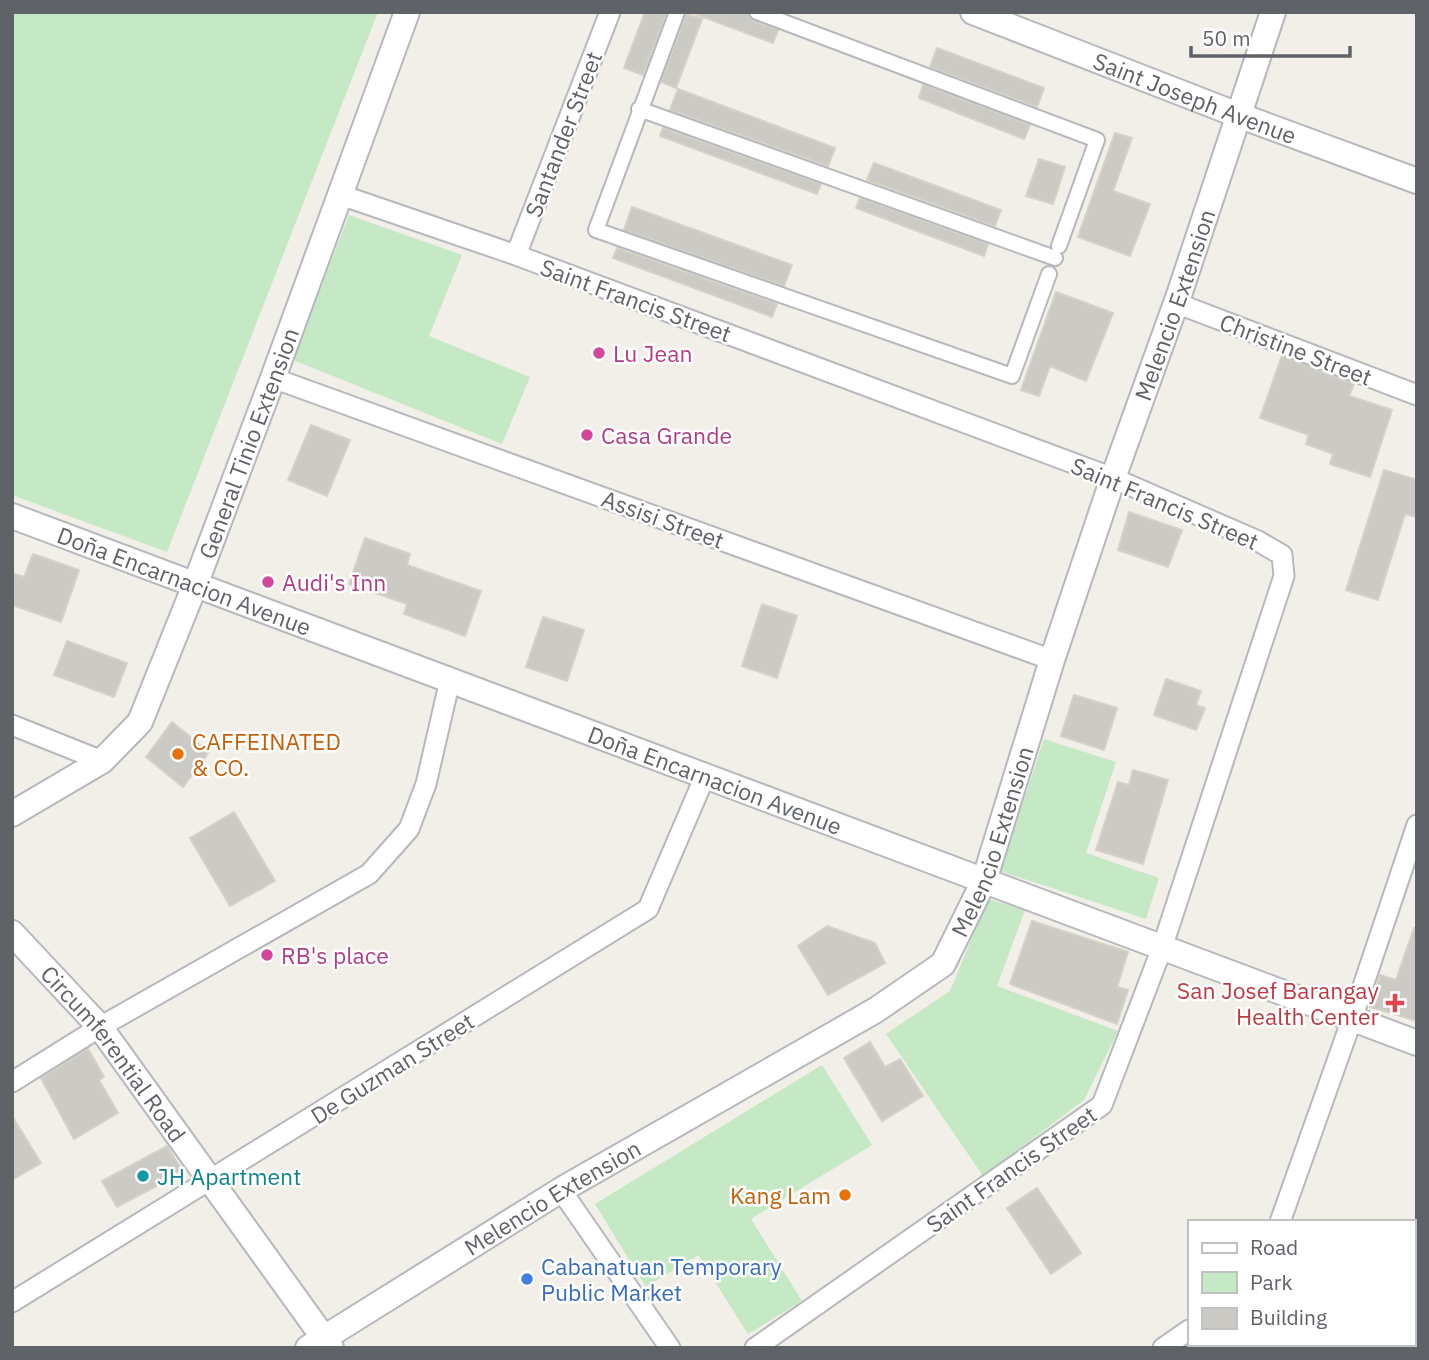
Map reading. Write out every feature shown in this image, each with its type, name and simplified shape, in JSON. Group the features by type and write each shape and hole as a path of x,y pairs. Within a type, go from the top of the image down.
{"street":[{"name":"General Tinio Extension","path":"12,814 102,761 140,722 273,378 407,12"},
{"name":"Santander Street","path":"516,255 610,12"},
{"path":"677,12 596,230 1012,376 1049,274"},
{"path":"639,109 1057,252 1097,140 757,12"},
{"name":"Saint Joseph Avenue","path":"973,12 1015,19 1238,115 1417,181"},
{"name":"Melencio Extension","path":"321,1344 561,1190 876,1010 943,964 984,881 1052,660 1176,303 1273,12"},
{"name":"Saint Francis Street","path":"341,195 516,255 1113,478 1258,541 1282,555 1284,576 1162,948 1102,1105 755,1348"},
{"name":"Christine Street","path":"1176,303 1417,395"},
{"name":"Assisi Street","path":"273,378 1052,660"},
{"name":"Doña Encarnacion Avenue","path":"12,516 1417,1043"},
{"path":"12,1082 100,1027 369,874 409,829 426,784 450,680"},
{"path":"12,726 102,761"},
{"name":"De Guzman Street","path":"12,1302 648,909 705,776"},
{"path":"1281,1220 1417,825"},
{"name":"Circumferential Road","path":"12,933 100,1027 211,1180 321,1344"},
{"path":"561,1190 670,1348"},
{"path":"1163,1348 1188,1331"}],"green space":[{"path":"12,12 378,12 167,552 12,495"},
{"path":"349,215 462,255 429,336 530,377 502,444 293,360"},
{"path":"1044,739 1116,762 1086,853 1159,878 1146,919 1000,871"},
{"path":"988,899 1025,910 997,986 1118,1031 1084,1100 983,1176 886,1034 950,991"},
{"path":"822,1065 872,1145 751,1219 802,1301 748,1334 698,1255 646,1287 595,1204"}],"building":[{"path":"645,12 667,12 643,75 624,68"},
{"path":"748,12 753,21 778,30 773,43 695,14"},
{"path":"686,14 702,19 676,88 661,82"},
{"path":"937,48 1044,88 1037,107 930,67"},
{"path":"923,85 1030,125 1024,139 919,98"},
{"path":"678,89 835,148 828,166 670,110"},
{"path":"663,128 821,184 817,194 660,136"},
{"path":"1115,133 1132,138 1113,191 1150,204 1130,256 1078,237"},
{"path":"1039,159 1065,167 1053,204 1026,196"},
{"path":"874,163 1001,210 995,226 867,180"},
{"path":"860,198 988,244 984,256 856,208"},
{"path":"632,207 792,265 784,286 624,230"},
{"path":"617,248 777,304 772,317 613,258"},
{"path":"1056,292 1113,313 1086,381 1050,366 1039,396 1021,390"},
{"path":"1282,356 1354,384 1349,396 1392,410 1370,477 1330,464 1333,454 1306,444 1309,435 1260,418"},
{"path":"311,425 350,440 327,496 288,480"},
{"path":"1384,470 1417,480 1417,517 1405,514 1378,600 1346,590"},
{"path":"1129,512 1182,530 1168,567 1118,550"},
{"path":"365,538 410,554 407,565 481,591 465,636 404,614 407,604 349,584"},
{"path":"33,554 79,570 61,622 12,605 12,573 24,577"},
{"path":"762,604 797,616 777,678 742,666"},
{"path":"543,617 584,630 567,681 526,667"},
{"path":"67,641 127,663 114,697 54,675"},
{"path":"1166,679 1201,691 1196,705 1205,708 1196,730 1154,715"},
{"path":"1074,695 1117,708 1104,750 1061,736"},
{"name":"CAFFEINATED & CO.","path":"172,722 209,752 183,787 146,757"},
{"path":"1133,770 1168,780 1143,864 1096,850 1118,782 1129,785"},
{"path":"234,812 275,881 230,906 190,838"},
{"path":"1032,921 1128,952 1117,987 1128,990 1117,1024 1010,984"},
{"path":"827,926 875,943 885,963 828,995 798,946"},
{"path":"1414,928 1417,928 1417,1021 1370,1007 1380,975 1396,980"},
{"path":"870,1042 885,1067 900,1059 923,1096 882,1121 844,1058"},
{"path":"88,1049 104,1077 99,1080 118,1113 74,1139 41,1078"},
{"path":"12,1116 41,1163 12,1180"},
{"name":"JH Apartment","path":"167,1146 183,1172 117,1207 102,1181"},
{"path":"1037,1188 1081,1253 1051,1274 1007,1208"}],"place":[{"name":"Lu Jean","path":"599,353"},
{"name":"Casa Grande","path":"587,435"},
{"name":"Audi's Inn","path":"268,582"},
{"name":"CAFFEINATED & CO.","path":"178,754"},
{"name":"RB's place","path":"267,955"},
{"name":"San Josef Barangay Health Center","path":"1395,1003"},
{"name":"JH Apartment","path":"143,1176"},
{"name":"Kang Lam","path":"845,1195"},
{"name":"Cabanatuan Temporary Public Market","path":"527,1279"}]}
